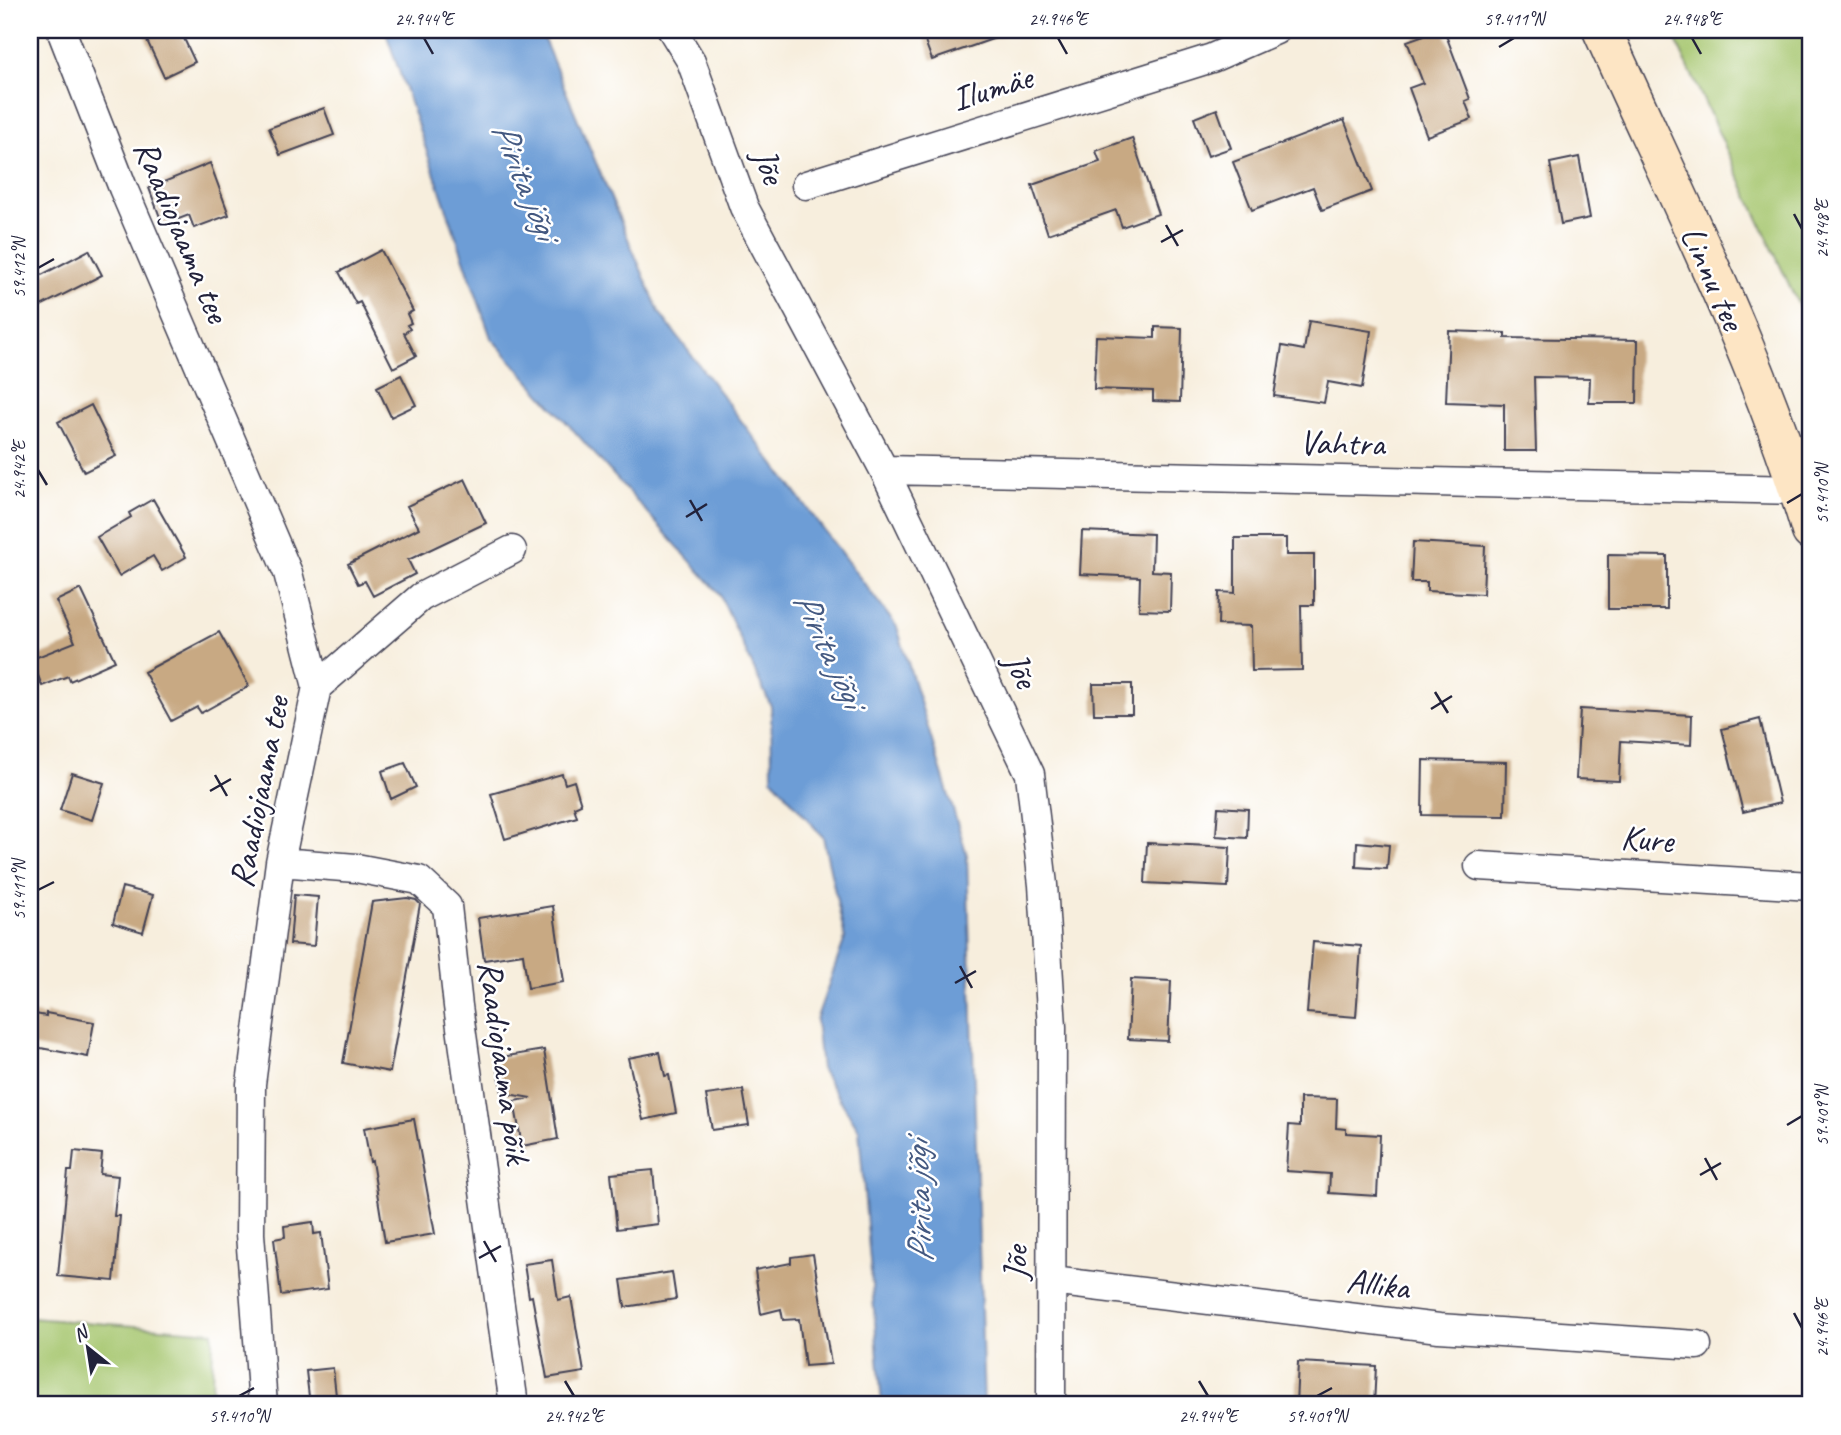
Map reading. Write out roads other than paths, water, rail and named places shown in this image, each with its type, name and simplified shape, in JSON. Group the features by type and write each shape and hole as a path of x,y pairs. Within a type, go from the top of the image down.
{"street":[{"name":"Raadiojaama tee","path":"61,30 123,188 288,573 317,687 280,862 251,1084 250,1234 263,1405"},
{"name":"Jõe","path":"671,30 691,61 744,207 884,470 1030,774 1043,885 1052,1027 1051,1405"},
{"name":"Ilumäe","path":"806,184 1212,58 1276,30"},
{"name":"Linnu tee","path":"1602,30 1727,308 1789,458 1811,531"},
{"name":"Vahtra","path":"884,470 1799,490"},
{"path":"317,687 421,597 512,550"},
{"name":"Raadiojaama põik","path":"280,862 356,868 419,880 447,906 458,1006 514,1405"},
{"name":"Kure","path":"1479,866 1811,886"},
{"name":"Allika","path":"1052,1281 1439,1328 1697,1345"}],"water":[{"name":"Pirita jõgi","path":"385,30 540,30 659,312 897,627 967,855 984,1405 882,1405 859,1130 821,1069 816,1020 845,938 823,837 772,778 771,706 719,593 491,338"}]}
